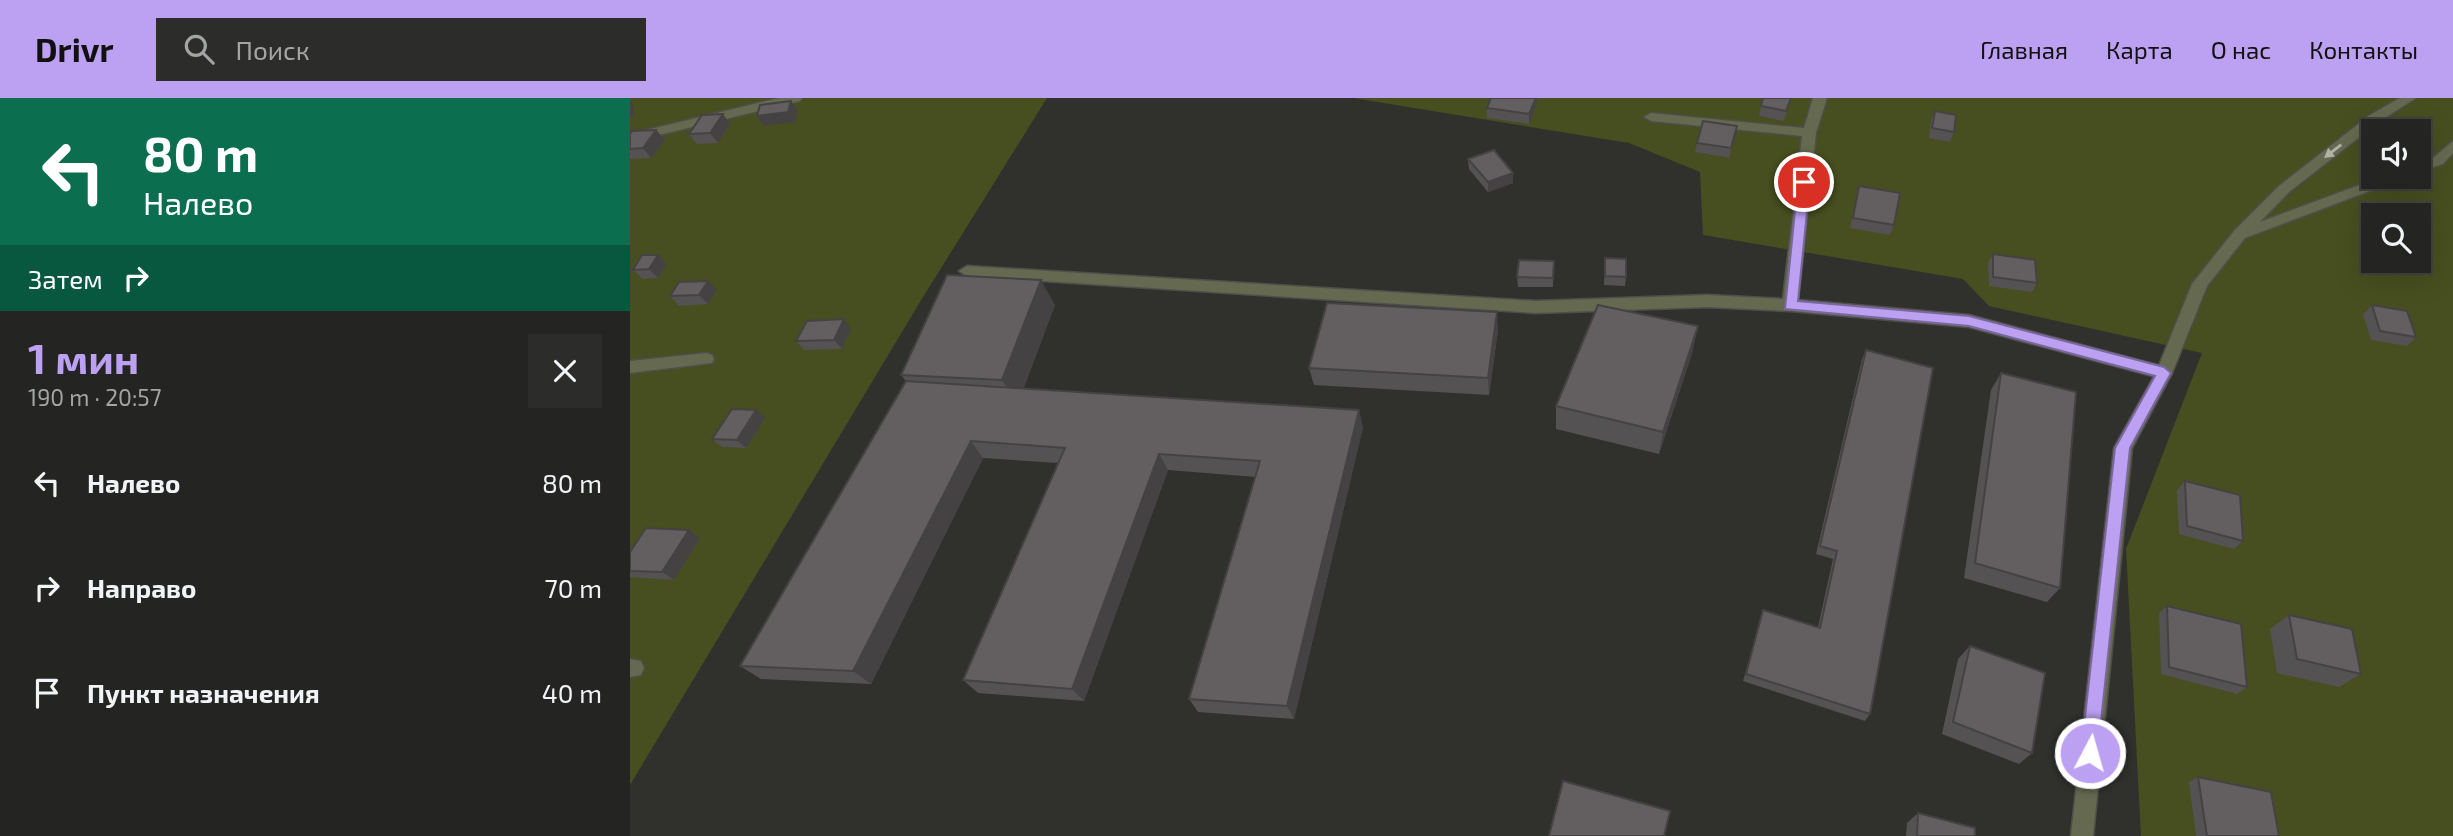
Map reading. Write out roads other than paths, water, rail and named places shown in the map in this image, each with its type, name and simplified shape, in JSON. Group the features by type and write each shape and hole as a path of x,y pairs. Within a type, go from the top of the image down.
{"street":[{"path":"630,138 795,98"},
{"path":"1790,305 1810,133 1820,98"},
{"path":"2082,836 2123,448 2164,373 2200,284 2239,235 2294,181 2375,117 2409,98"},
{"path":"1651,117 1810,133"},
{"path":"2431,163 2438,161 2453,145"},
{"path":"2239,235 2362,189"},
{"path":"967,271 1536,307 1707,301 1790,305 1969,321 2164,373"},
{"path":"630,367 706,359"}]}
